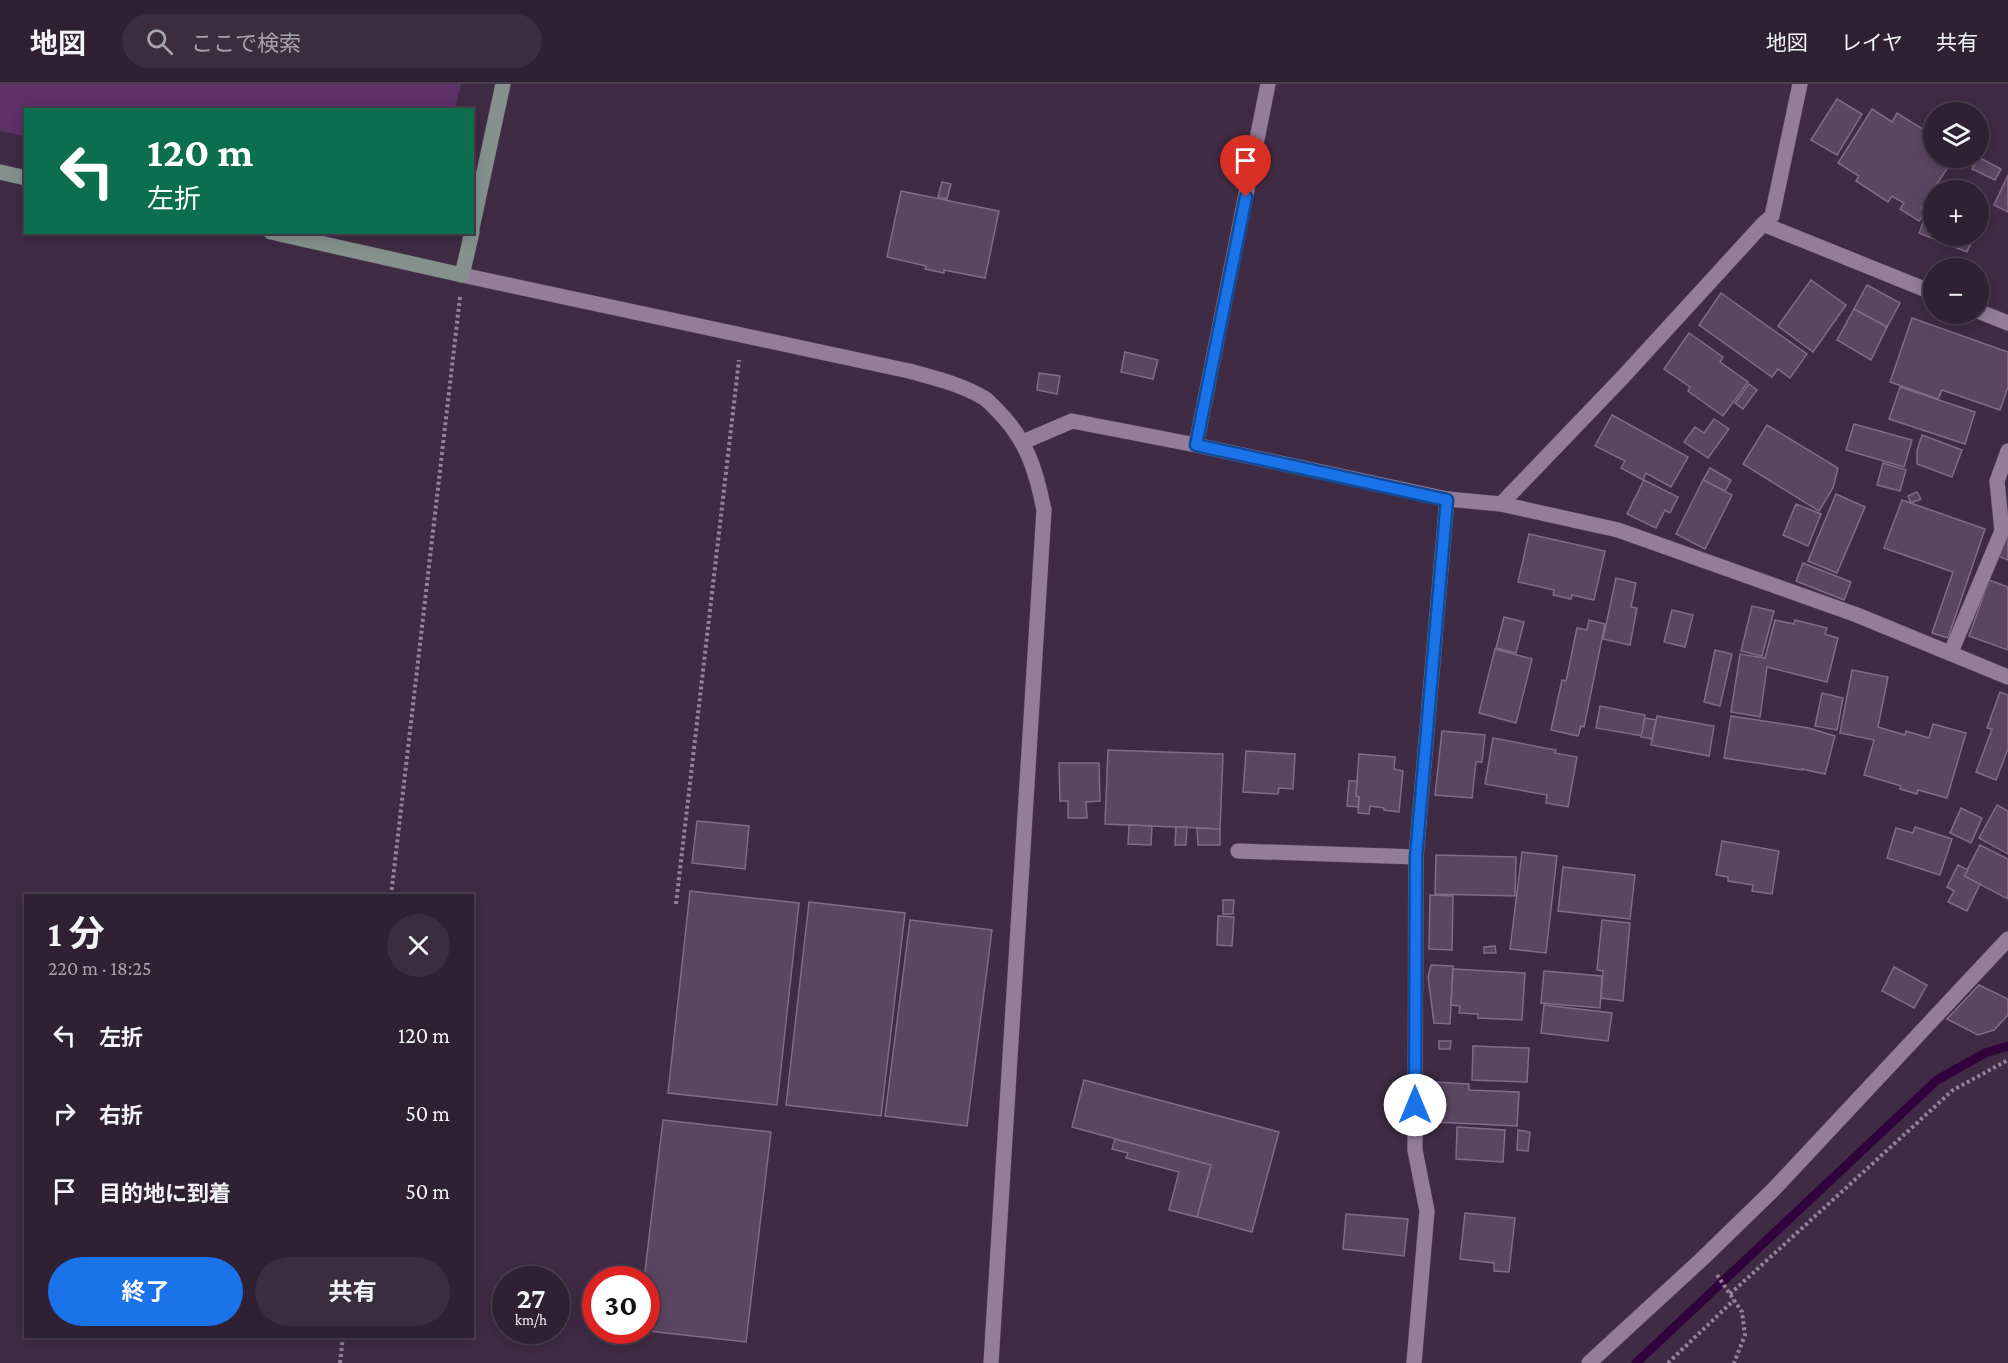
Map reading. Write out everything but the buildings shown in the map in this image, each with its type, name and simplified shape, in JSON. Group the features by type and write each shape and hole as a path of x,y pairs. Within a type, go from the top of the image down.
{"street":[{"path":"474,221 503,84"},
{"path":"1196,445 1268,84"},
{"path":"1501,504 1622,378 1762,224 1772,216 1800,84"},
{"path":"0,172 24,178"},
{"path":"1762,224 1923,289"},
{"path":"280,234 909,371 957,385 986,399 1005,418 1023,442 1037,476 1044,510 991,1363"},
{"path":"462,275 471,234"},
{"path":"1989,315 2008,323"},
{"path":"1023,442 1072,421 1196,445 1447,500 1501,504 1618,530 1857,615 2008,677"},
{"path":"1951,652 2002,531 1997,481 2008,451"},
{"path":"1414,1363 1427,1211 1415,1150 1416,857 1447,500"},
{"path":"1238,850 1416,857"},
{"path":"1589,1363 1774,1189 2008,939"}],"path":[{"path":"391,894 462,275"},
{"path":"676,904 742,335"},
{"path":"1730,1294 1953,1090 2008,1060"},
{"path":"1715,1272 1742,1312 1745,1335 1734,1363"},
{"path":"1668,1363 1734,1300"},
{"path":"340,1363 343,1338"}],"shaded area":[{"path":"0,84 461,84 455,108 24,108 24,136 0,131"}],"waterway":[{"path":"1636,1363 1937,1080 1985,1053 2008,1046"}],"route":[{"path":"1246,197 1196,445 1447,500 1416,857 1415,1105"}]}
